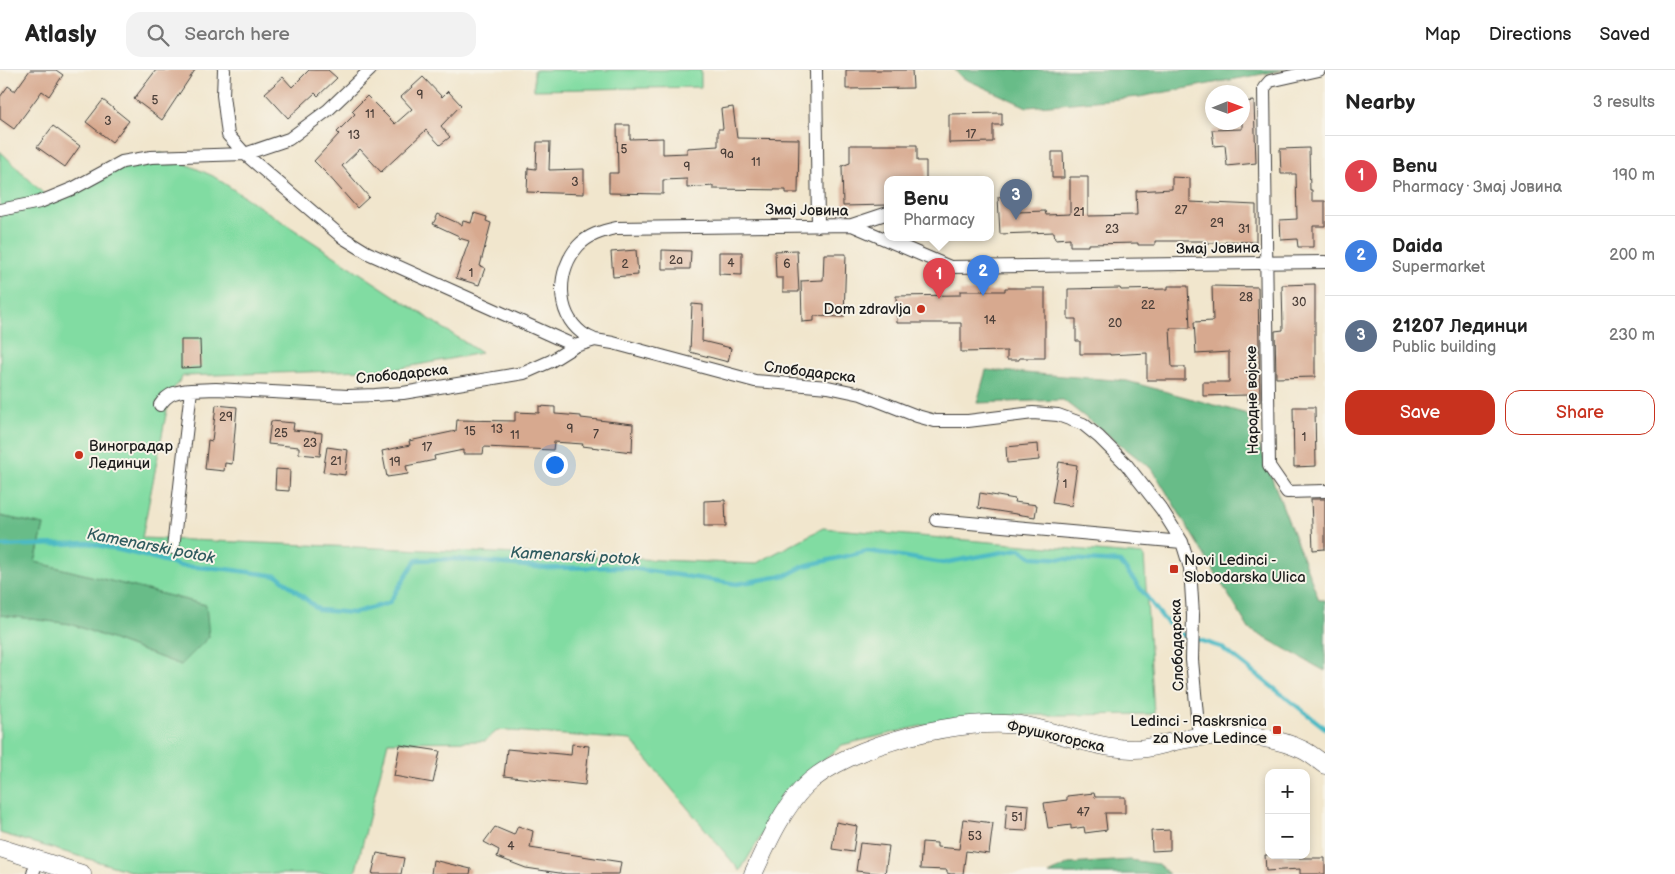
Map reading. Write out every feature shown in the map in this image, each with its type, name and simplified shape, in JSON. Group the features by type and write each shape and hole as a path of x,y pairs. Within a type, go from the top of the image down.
{"street":[{"path":"224,70 223,95 228,135 245,154 342,237 368,253 575,346"},
{"path":"0,210 40,202 74,188 122,162 151,157 245,154 289,139 328,110 370,70"},
{"path":"816,70 818,226"},
{"path":"1267,263 1264,88 1270,81 1319,70"},
{"path":"852,226 884,214"},
{"name":"Змај Јовина","path":"595,340 582,333 572,322 563,303 561,283 567,262 579,245 596,233 616,228 631,227 852,226 884,236"},
{"name":"Змај Јовина","path":"908,243 950,267 1325,262"},
{"name":"Народне војске","path":"1267,263 1269,466 1287,492 1325,491"},
{"name":"Слободарска","path":"160,405 165,397 180,391 191,390 216,389 348,396 402,393 524,373 551,361 575,346 595,340 613,343 755,381 828,387 861,394 935,421 968,421 1033,413 1058,415 1083,424 1126,464 1162,510 1182,542 1190,568 1193,615 1192,660 1199,737"},
{"path":"173,548 191,390"},
{"path":"936,520 1182,542"},
{"name":"Фрушкогорска","path":"753,874 771,835 792,802 805,786 845,759 882,744 938,730 996,722 1025,726 1114,749 1144,748 1199,737 1244,735 1303,750 1325,765"},
{"path":"0,848 35,866 82,874"}],"green space":[{"path":"534,70 701,70 701,87 534,90"},
{"path":"955,70 1284,70 1139,97 1027,107 961,77"},
{"path":"0,151 46,196 161,153 213,176 481,353 396,369 183,376 170,394 142,538 755,564 823,528 1144,555 1154,714 963,716 842,745 789,790 740,871 631,740 498,730 485,741 388,742 355,874 140,874 0,833 0,615 71,624 181,665 206,605 35,562 44,525 0,516"},
{"path":"986,370 1127,381 1247,414 1319,600 1325,600 1325,671 1249,629 1153,470 1063,400 977,403"},
{"path":"0,516 44,525 35,562 206,605 209,637 181,665 71,624 0,615"},
{"path":"1130,860 1158,864 1169,874 1049,874 1069,864"}],"building":[{"path":"30,70 56,70 63,75 49,96 42,91 14,129 0,119 0,97 8,86 15,91"},
{"path":"156,70 195,70 162,120 134,99"},
{"path":"309,70 328,70 337,78 318,96 315,93 288,118 265,93 283,77 292,87"},
{"path":"846,70 912,70 913,88 846,89"},
{"path":"423,77 442,97 448,91 461,105 441,126 450,137 440,145 426,130 381,172 360,149 342,166 369,197 357,208 314,161 339,134 337,132 355,114 352,111 367,96 395,124 412,109 401,97"},
{"path":"103,100 129,121 112,142 86,122"},
{"path":"1250,101 1254,101 1256,163 1227,166 1225,145 1214,146 1212,130 1250,130"},
{"path":"733,107 737,138 799,139 798,193 786,193 786,190 713,189 713,186 687,188 687,179 663,180 663,194 609,193 609,173 618,173 617,125 630,125 630,139 663,138 663,154 687,153 687,148 718,146 718,129 723,129 721,109"},
{"path":"1002,113 1002,125 993,125 993,142 949,143 949,114"},
{"path":"53,126 80,146 65,167 37,147"},
{"path":"537,142 550,142 549,170 584,169 584,194 527,192 528,168 536,169"},
{"path":"850,145 917,145 917,161 926,161 926,176 884,176 884,205 843,206 842,166 850,163"},
{"path":"1309,148 1312,201 1325,201 1325,226 1313,226 1313,247 1298,247 1297,239 1281,240 1280,220 1297,219 1296,174 1281,174 1280,149"},
{"path":"1052,152 1063,152 1064,178 1052,178"},
{"path":"1070,177 1088,177 1088,216 1137,215 1136,191 1172,189 1172,177 1190,178 1190,202 1256,205 1256,242 1155,241 1155,245 1138,245 1138,243 1070,246 1070,238 1055,239 1054,232 1000,234 998,197 1017,196 1017,212 1045,211 1046,215 1070,214"},
{"path":"474,213 487,217 486,221 491,223 480,266 485,268 479,285 456,278 469,241 459,238 459,236 433,224 438,214 462,225 463,221 471,223"},
{"path":"636,250 638,275 613,277 611,252"},
{"path":"662,250 691,251 690,269 662,269"},
{"path":"797,250 799,292 783,292 783,278 776,278 775,251"},
{"path":"719,252 742,252 742,275 719,274"},
{"path":"824,254 846,254 844,317 814,316 814,321 802,322 801,281 823,280"},
{"path":"1315,284 1315,377 1276,378 1275,331 1283,330 1282,285"},
{"path":"1168,286 1188,286 1190,328 1170,328 1172,367 1185,367 1185,380 1147,380 1147,353 1080,354 1080,341 1076,341 1076,319 1068,319 1068,289 1168,289"},
{"path":"1212,286 1258,287 1260,402 1248,402 1248,395 1203,396 1203,382 1229,382 1229,352 1196,354 1194,322 1213,321"},
{"path":"1005,288 1045,288 1045,358 1007,360 1007,351 961,352 961,323 897,323 896,296 960,295 960,291 1005,291"},
{"path":"692,304 703,305 702,341 731,348 728,362 690,352"},
{"path":"181,340 200,340 201,367 181,368"},
{"path":"216,405 237,407 232,464 225,463 224,471 205,469 208,440 212,441"},
{"path":"539,406 555,407 555,414 633,424 632,452 582,446 583,444 554,442 553,450 484,447 483,454 463,454 463,450 434,456 435,460 406,466 408,474 387,477 382,451 410,445 409,441 456,431 457,420 515,421 515,412 539,413"},
{"path":"1293,407 1315,407 1316,466 1294,467"},
{"path":"271,421 294,423 293,430 322,433 320,456 299,454 299,447 268,444"},
{"path":"1038,444 1039,460 1007,463 1006,447"},
{"path":"327,447 348,450 345,475 323,472"},
{"path":"1059,462 1077,465 1071,506 1052,503"},
{"path":"276,469 290,470 289,491 275,490"},
{"path":"980,493 1015,499 1014,502 1037,505 1035,517 978,508"},
{"path":"1311,499 1325,499 1325,549 1313,550"},
{"path":"725,500 726,526 704,526 704,501"},
{"path":"572,744 589,746 585,785 504,776 507,749 571,755"},
{"path":"400,745 440,751 433,783 394,776"},
{"path":"1094,793 1095,797 1125,797 1125,813 1105,813 1107,830 1085,833 1084,827 1071,829 1071,825 1048,828 1044,803 1067,800 1067,796"},
{"path":"1007,803 1029,805 1027,831 1005,830"},
{"path":"963,819 993,823 989,854 966,851 963,874 947,873 947,870 920,869 922,842 937,843 937,847 959,849"},
{"path":"836,822 857,826 853,852 832,849"},
{"path":"518,826 533,831 530,848 621,862 619,874 566,874 526,868 497,857 499,850 484,842 495,827 514,835"},
{"path":"1170,830 1170,850 1152,851 1151,831"},
{"path":"860,843 889,846 885,874 856,871"},
{"path":"377,853 404,858 401,874 372,874"},
{"path":"1325,858 1325,874 1300,874 1300,869 1266,871 1265,859"},
{"path":"433,860 471,869 470,874 431,874"}],"waterway":[{"name":"Kamenarski potok","path":"0,546 89,543 158,559 179,566 226,569 278,576 319,610 353,613 389,603 416,560 456,559 547,568 624,567 737,584 787,575 804,566 868,551 943,563 1020,549 1032,557 1120,562 1163,618 1177,633 1221,647 1325,728"}],"place":[{"name":"21207 Лединци","path":"1016,220"},
{"name":"Daida","path":"983,296"},
{"name":"Benu","path":"939,299"},
{"name":"Dom zdravlja","path":"921,309"},
{"name":"Виноградар Лединци","path":"79,455"},
{"name":"Novi Ledinci - Slobodarska Ulica","path":"1174,569"},
{"name":"Ledinci - Raskrsnica za Nove Ledince","path":"1277,730"}]}
